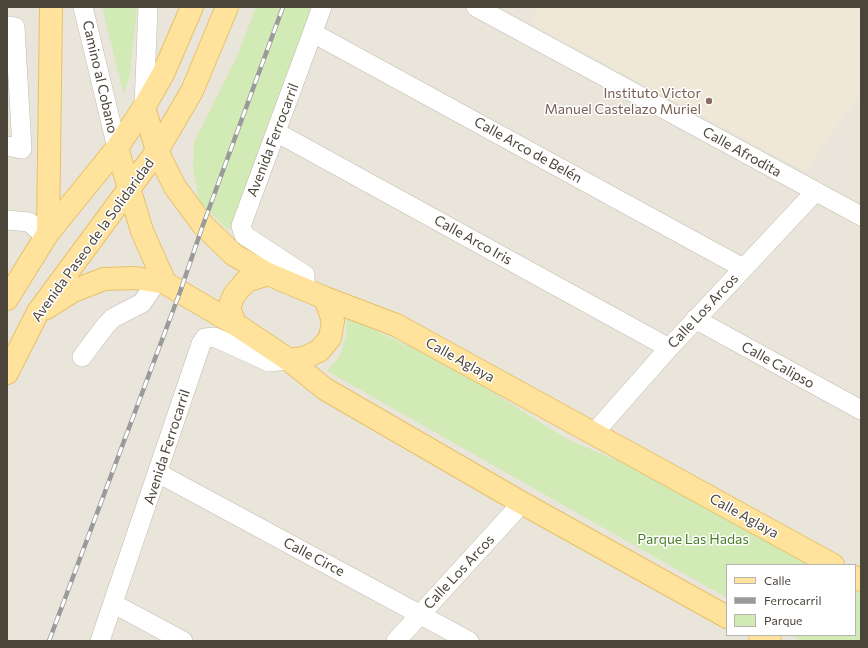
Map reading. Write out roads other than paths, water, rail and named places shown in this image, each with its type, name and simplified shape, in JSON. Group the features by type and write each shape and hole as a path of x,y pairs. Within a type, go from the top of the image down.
{"main road":[{"path":"47,235 51,7"},
{"path":"7,299 47,235 117,148 144,107 163,74 192,7"},
{"name":"Avenida Paseo de la Solidaridad","path":"7,373 38,312 157,151 192,91 227,7"},
{"name":"Calle Aglaya","path":"144,107 157,151 175,187 203,225 234,255 268,274 305,290 396,325 831,564"},
{"path":"117,148 142,231 161,282"},
{"path":"235,324 230,308 234,295 246,281 268,274"},
{"path":"38,312 73,292 104,279 136,278 161,282 235,324 289,360 325,389 522,503 726,616"},
{"path":"289,360 304,358 319,351 330,338 333,321 325,298"}],"street":[{"name":"Camino al Cobano","path":"83,7 117,148"},
{"path":"144,107 148,7"},
{"name":"Avenida Ferrocarril","path":"305,290 306,276 244,235 241,226 322,7"},
{"name":"Calle Afrodita","path":"476,7 861,216"},
{"path":"7,26 15,27 22,149 7,146"},
{"name":"Calle Arco de Belén","path":"313,32 744,268"},
{"name":"Calle Arco Iris","path":"276,132 669,348"},
{"name":"Calle Los Arcos","path":"594,433 695,319 816,192"},
{"path":"7,220 29,222 47,235"},
{"path":"82,356 113,318 142,303 161,282"},
{"name":"Calle Calipso","path":"695,319 861,410"},
{"name":"Avenida Ferrocarril","path":"100,641 114,604 201,344 205,338 214,337 269,362 289,360"},
{"name":"Calle Circe","path":"158,473 469,641"},
{"name":"Calle Los Arcos","path":"396,641 522,503"},
{"path":"114,604 183,641"}],"railway":[{"path":"49,641 180,292 283,7"}],"place":[{"name":"Instituto Victor Manuel Castelazo Muriel","path":"709,101"}],"park label":[{"name":"Parque Las Hadas","path":"693,539"}]}
